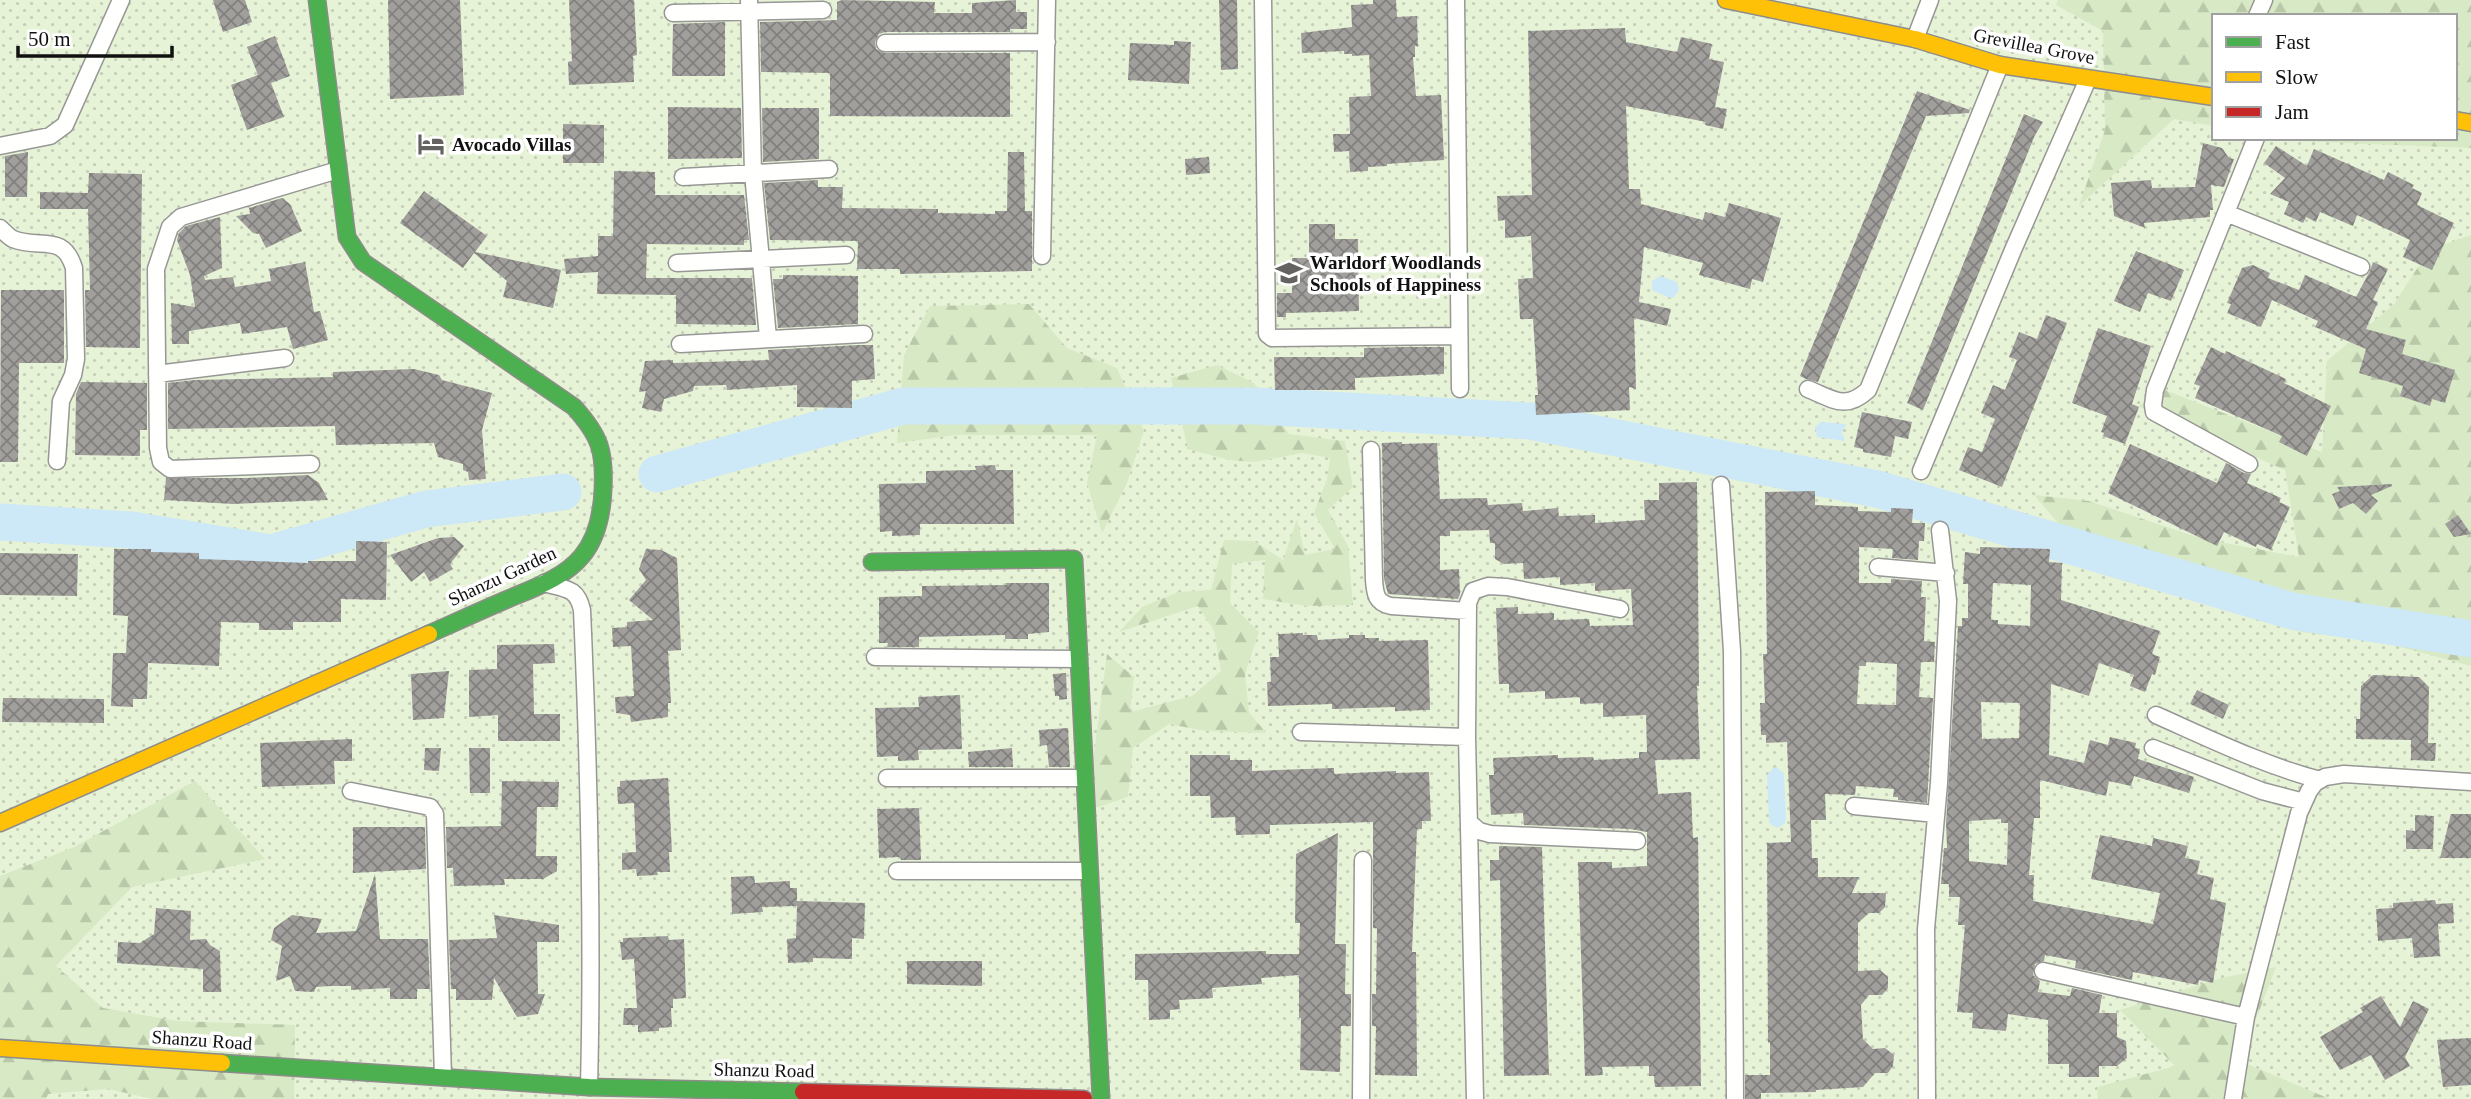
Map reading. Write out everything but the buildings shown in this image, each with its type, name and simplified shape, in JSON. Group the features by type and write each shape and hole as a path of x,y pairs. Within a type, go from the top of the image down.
{"street":[{"path":"0,146 50,136 65,125 121,0"},
{"name":"Shanzu Garden","path":"0,823 544,583 569,570 586,552 596,530 604,489 602,460 595,433 574,407 363,262 347,237 317,0"},
{"path":"1042,256 1047,0"},
{"path":"1263,0 1267,334 1272,338 1459,336"},
{"path":"1456,0 1460,389"},
{"name":"Grevillea Grove","path":"1726,0 1914,39 2000,65 2212,97"},
{"path":"1914,39 1930,0"},
{"path":"673,13 748,6 823,10"},
{"path":"748,6 753,173 768,338"},
{"path":"885,43 1046,42"},
{"path":"1808,389 1840,402 1850,403 1868,390 2000,65"},
{"path":"1921,471 2012,250 2088,79"},
{"path":"2249,464 2154,412 2152,404 2155,390 2255,140"},
{"path":"682,177 829,169"},
{"path":"311,464 170,469 161,462 158,448 156,269 170,227 181,217 338,170"},
{"path":"2226,213 2361,267"},
{"path":"0,228 13,239 59,246 69,253 74,268 76,359 73,375 61,401 57,461"},
{"path":"677,263 846,255"},
{"path":"680,344 864,334"},
{"path":"157,374 285,358"},
{"path":"1371,450 1373,562 1376,597 1379,602 1391,606 1468,611"},
{"path":"1721,485 1732,652 1735,1099"},
{"path":"1927,1099 1926,929 1947,639 1946,573 1940,530"},
{"path":"872,562 1074,559 1101,1099"},
{"path":"1878,567 1946,573"},
{"path":"544,583 570,589 580,597 582,610 589,738 592,927 589,1087"},
{"path":"1475,1099 1467,737 1468,611 1473,591 1488,586 1620,609"},
{"path":"875,657 1079,659"},
{"path":"2156,715 2293,773 2320,780 2344,774 2471,782"},
{"path":"1301,732 1467,737"},
{"path":"2153,748 2262,791 2304,802"},
{"path":"887,778 1085,778"},
{"path":"2233,1099 2246,1017 2292,834 2309,791 2320,780"},
{"path":"351,791 430,807 435,814 443,1077"},
{"path":"1854,806 1936,814"},
{"path":"1469,822 1479,831 1490,834 1637,841"},
{"path":"1361,1099 1363,860"},
{"path":"897,871 1089,871"},
{"path":"2043,971 2246,1017"},
{"name":"Shanzu Road","path":"0,1048 589,1087 1084,1099"}],"green space":[{"path":"0,0 2471,0 2471,1099 0,1099"},
{"path":"2058,0 2471,0 2471,148 2290,140 2457,140 2457,14 2212,14 2212,126 2174,119 2079,206 2105,130 2103,31 2056,5"},
{"path":"2471,235 2471,666 2382,642 2301,632 2102,574 2034,495 2089,501 2200,538 2299,557 2285,470 2138,406 2165,390 2322,452 2327,361 2394,304 2429,250"},
{"path":"1029,304 1067,348 1117,368 1144,431 1127,483 1102,533 1087,483 1097,435 956,435 897,443 904,355 930,306"},
{"path":"1217,365 1254,383 1289,434 1345,441 1353,487 1328,510 1348,546 1353,605 1306,606 1263,599 1265,560 1232,564 1230,603 1259,632 1245,674 1249,712 1266,733 1205,731 1169,724 1133,748 1128,797 1092,809 1093,761 1107,654 1134,677 1130,712 1192,696 1221,671 1214,631 1198,606 1119,632 1142,607 1178,592 1211,590 1224,540 1254,541 1283,560 1297,519 1305,555 1335,549 1314,513 1327,479 1330,458 1302,453 1255,462 1229,460 1188,449 1171,378"},
{"path":"195,781 265,859 132,887 56,966 103,1008 177,1021 295,1025 294,1099 153,1099 108,1089 48,1094 46,1099 0,1099 0,876 74,847"},
{"path":"2276,967 2240,1061 2330,1099 2098,1099 2097,1087 2175,1066 2120,1010 2221,978"}],"water":[{"path":"1660,276 1677,282 1679,289 1674,297 1670,298 1652,290 1652,281"},
{"path":"1821,422 1846,424 1841,434 1844,441 1817,437 1815,427"},
{"path":"1777,767 1784,774 1786,819 1778,828 1770,824 1769,820 1767,775"}],"waterway":[{"path":"657,474 903,406 1255,406 1530,421 1877,489 2292,611 2471,639"},
{"path":"0,522 132,530 271,553 426,509 563,492"}],"traffic: fast":[{"path":"317,0 347,237 363,262 574,407 590,427 602,454 603,490 598,524 587,549 575,564 548,582 429,634"},
{"path":"872,562 1074,559 1101,1099"},
{"path":"222,1063 589,1087 803,1092"}],"traffic: slow":[{"path":"1726,0 1915,39 2000,65 2212,97"},
{"path":"2457,120 2471,123"},
{"path":"0,823 429,634"},
{"path":"0,1048 222,1063"}],"traffic: jam":[{"path":"803,1092 1084,1099"}],"place":[{"name":"Avocado Villas","path":"431,144"},
{"name":"Warldorf Woodlands Schools of Happiness","path":"1289,273"}]}
